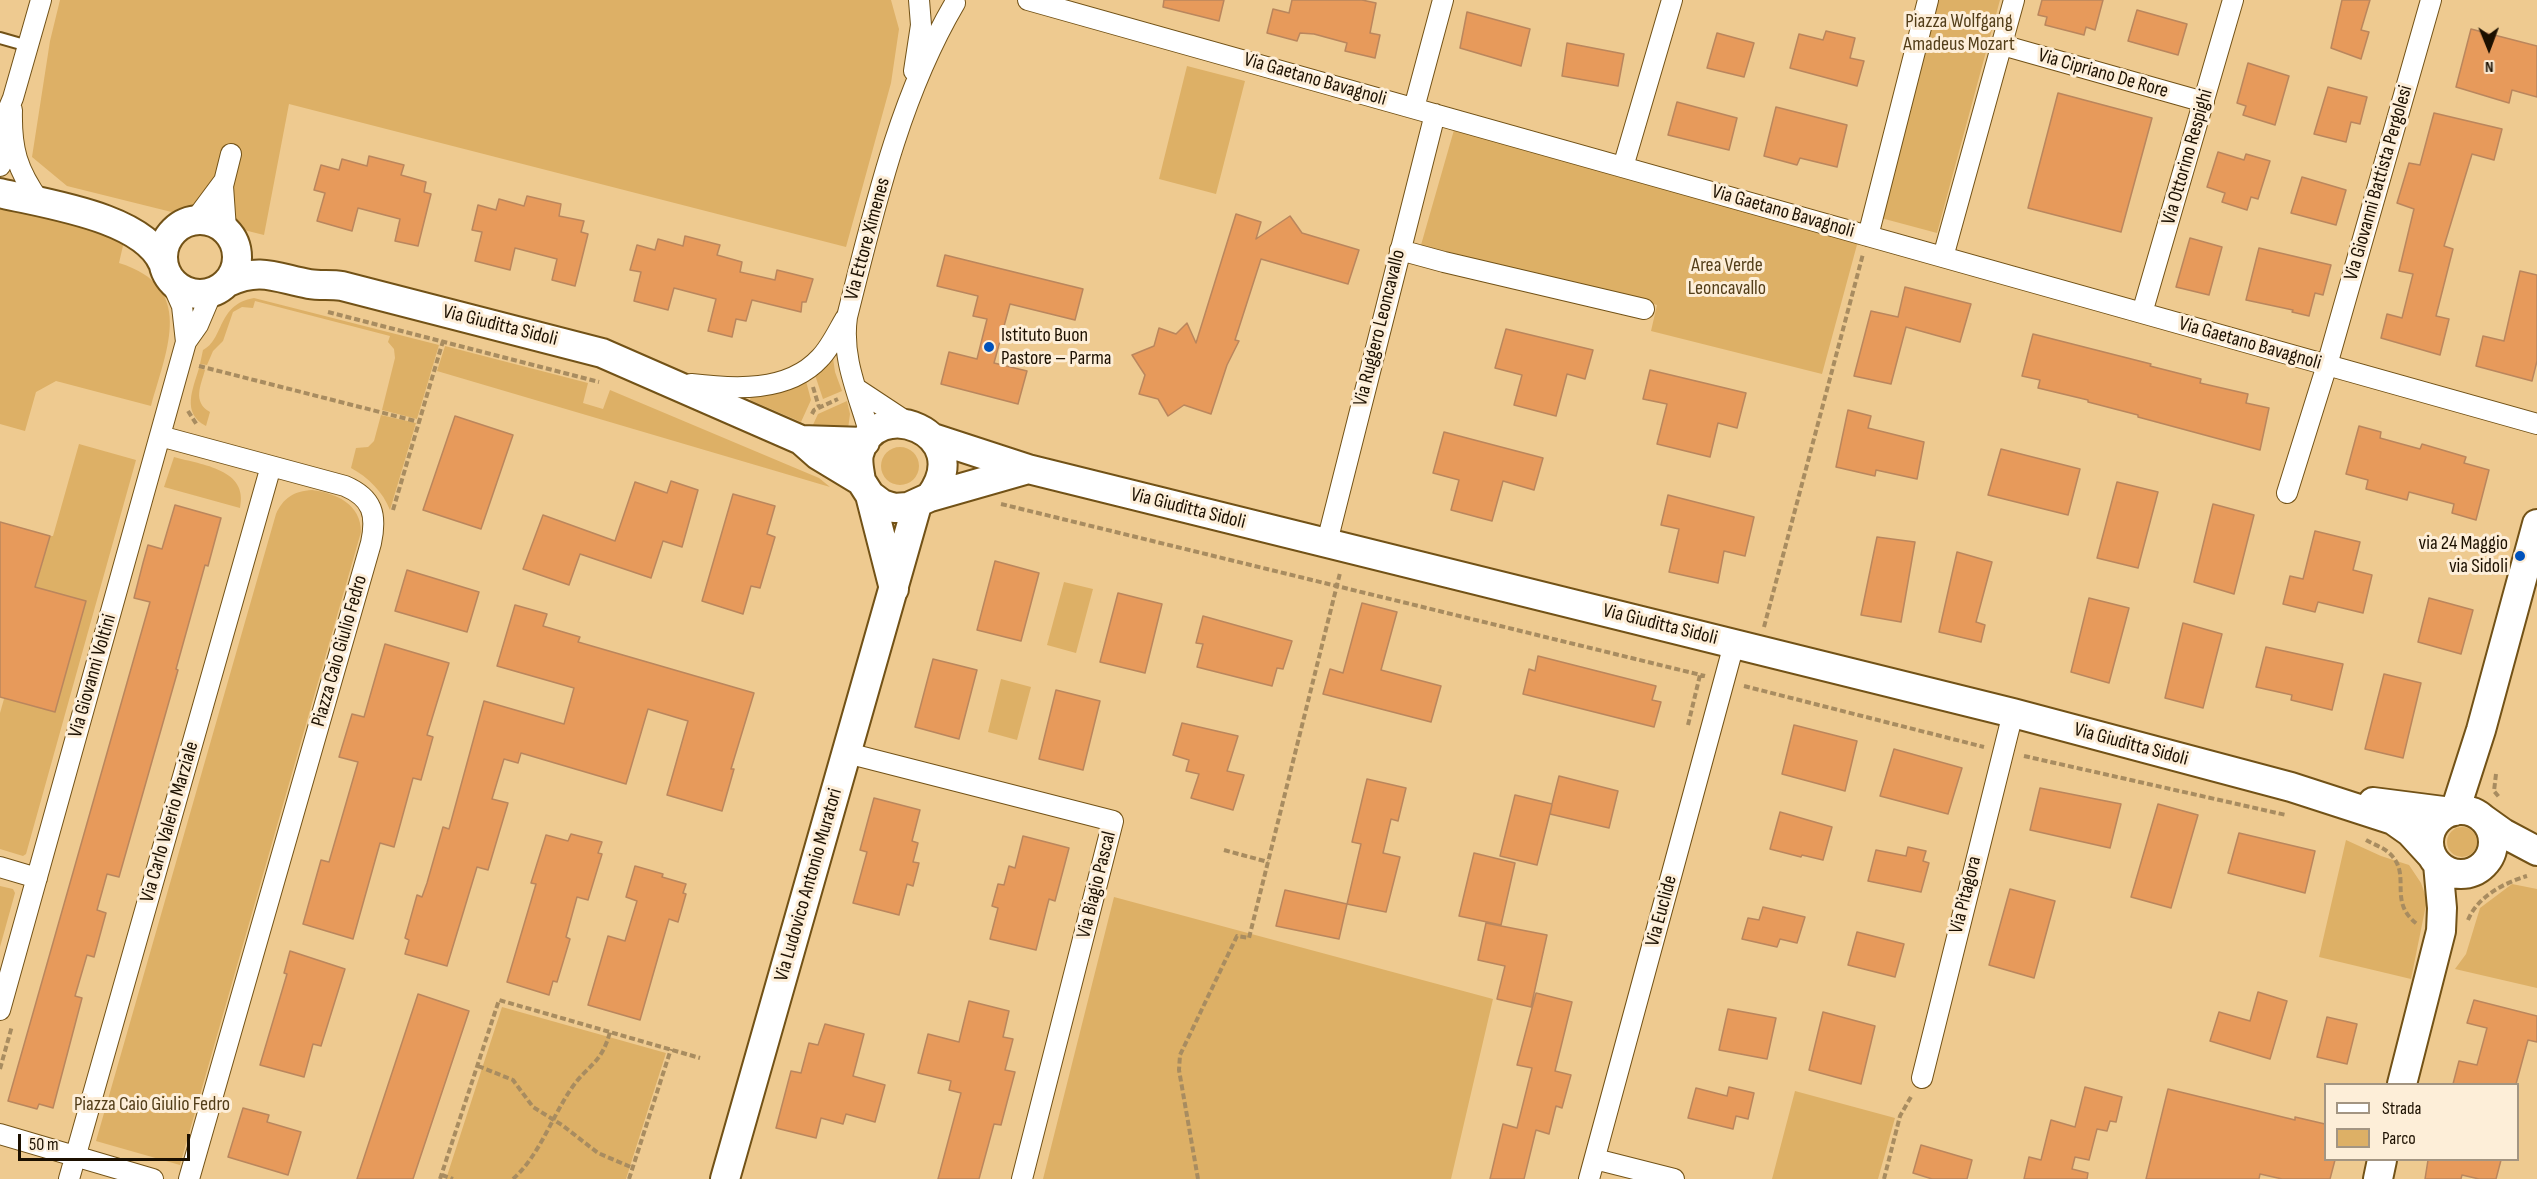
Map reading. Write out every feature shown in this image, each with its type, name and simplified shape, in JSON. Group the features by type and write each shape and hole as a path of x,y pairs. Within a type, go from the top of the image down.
{"street":[{"path":"0,129 13,98 41,0"},
{"name":"Via Ettore Ximenes","path":"868,438 846,350 849,311 884,178 911,91 921,26 918,0"},
{"name":"Via Ettore Ximenes","path":"926,0 946,5 958,1"},
{"name":"Via Gaetano Bavagnoli","path":"1028,0 2537,424"},
{"path":"1414,108 1443,0"},
{"path":"1623,167 1672,0"},
{"path":"1868,236 1928,0"},
{"path":"1943,257 2014,0"},
{"name":"Via Ottorino Respighi","path":"2142,313 2233,0"},
{"name":"Via Giovanni Battista Pergolesi","path":"2287,493 2327,365 2431,0"},
{"name":"Via Ettore Ximenes","path":"911,91 958,1"},
{"name":"Via Cipriano De Rore","path":"2002,45 2204,102"},
{"path":"0,120 13,98"},
{"path":"0,166 7,153 13,98"},
{"path":"13,98 11,137 18,168 40,202"},
{"name":"Via Ruggero Leoncavallo","path":"1337,544 1400,250 1435,114"},
{"path":"220,287 237,262 231,238 224,181 231,154"},
{"path":"167,272 165,244 224,181"},
{"name":"Via Giuditta Sidoli","path":"0,192 109,220 145,239 158,252 167,272 189,292 201,294 247,274 263,273 308,284 347,287 590,350 801,440 865,488 882,504 894,508 1028,469"},
{"name":"Via Giuditta Sidoli","path":"109,220 186,224 216,223 231,238 321,273 347,287"},
{"path":"1400,250 1462,267 1644,309"},
{"name":"Via Giovanni Voltini","path":"167,272 182,306 186,342"},
{"name":"Via Giovanni Voltini","path":"0,1010 186,342 220,287"},
{"name":"Via Giuditta Sidoli","path":"649,374 679,382 729,388 749,387 785,379 800,373 820,359 849,311"},
{"path":"857,389 922,431 943,460 942,476 923,501"},
{"name":"Via Giuditta Sidoli","path":"801,440 868,438 881,428 895,423 1028,469 2013,713 2291,787 2393,820 2410,832 2435,860"},
{"name":"Piazza Caio Giulio Fedro","path":"160,436 352,489 364,499 374,513 374,530 189,1179"},
{"path":"868,438 859,455 865,488 894,590"},
{"name":"Via Carlo Valerio Marziale","path":"69,1179 271,466"},
{"name":"Via Ludovico Antonio Muratori","path":"725,1179 894,590 923,501"},
{"path":"2473,811 2481,730 2531,566 2537,524"},
{"name":"Via Euclide","path":"1589,1179 1724,681 1746,647"},
{"name":"Via Pitagora","path":"1922,1078 2013,713"},
{"name":"Via Biagio Pascal","path":"847,753 1113,821 1022,1179"},
{"name":"Via Giuditta Sidoli","path":"2291,787 2376,802 2473,811 2504,834 2537,851"},
{"path":"2402,1083 2440,931 2442,909 2430,836 2434,825 2441,817 2473,811"},
{"path":"2440,931 2478,869 2490,856 2493,846 2489,826 2473,811"},
{"path":"2435,860 2456,874 2537,857"},
{"path":"0,867 37,878"},
{"path":"0,1134 153,1179"},
{"path":"1595,1159 1674,1179"},
{"path":"2378,1179 2382,1161"}],"lane":[{"path":"0,38 28,46"}],"path":[{"path":"1747,687 1746,647 1868,236"},
{"path":"328,312 607,385"},
{"path":"393,513 443,341"},
{"path":"196,365 419,422"},
{"path":"995,503 2002,751 2297,817"},
{"path":"1198,1179 1179,1060 1237,936 1249,939 1337,586 1337,544"},
{"path":"2473,811 2494,791 2496,770"},
{"path":"2361,837 2388,852 2402,874 2399,896 2405,912 2415,924 2460,937 2472,910 2495,889 2525,876 2537,874"},
{"path":"1224,850 1268,862"},
{"path":"453,1179 441,1177 499,1000 700,1058"},
{"path":"513,1179 523,1168 577,1081 597,1062 610,1032"},
{"path":"629,1179 671,1049"},
{"path":"478,1066 513,1080 533,1107 598,1153 633,1168"},
{"path":"1884,1179 1900,1116 1922,1078"}],"green space":[{"path":"60,0 891,0 899,29 891,83 846,247 289,104 264,235 67,186 32,157 50,41"},
{"name":"Piazza Wolfgang Amadeus Mozart","path":"1937,0 2000,0 1937,233 1881,218"},
{"path":"1187,66 1245,81 1216,194 1159,179"},
{"name":"Area Verde Leoncavallo","path":"1454,130 1858,241 1822,374 1651,331 1657,305 1421,245"},
{"path":"0,205 125,237 119,263 143,274 159,287 167,304 170,322 164,363 151,406 56,381 36,392 25,431 0,424"},
{"path":"254,298 439,345 417,419 382,410 395,358 394,349 388,342 390,336 255,301 253,308 242,307 233,312 223,341 213,351 207,365 200,364 203,350 215,338 227,314 233,307"},
{"path":"445,346 588,383 583,403 603,409 610,390 819,478 830,487 437,371"},
{"path":"833,358 842,391 823,399 815,375"},
{"path":"199,368 205,370 199,398 204,408 210,412 206,426 198,421 191,407 192,392"},
{"path":"806,381 811,400 801,422 750,400 751,396"},
{"path":"847,401 850,414 848,429 812,427 818,414"},
{"path":"381,415 416,423 390,510 374,486 351,468 356,448 368,447 374,441"},
{"path":"79,444 136,460 26,854 23,856 0,849 0,713 50,536 53,536"},
{"path":"900,447 914,452 919,466 914,480 900,485 886,480 881,466 886,452"},
{"path":"174,457 210,466 230,477 237,485 241,495 240,508 164,487"},
{"name":"Piazza Caio Giulio Fedro","path":"312,490 338,497 352,507 360,522 361,532 180,1165 96,1141 276,514 290,496"},
{"path":"1064,582 1093,589 1076,653 1047,645"},
{"path":"1001,679 1031,687 1017,740 988,732"},
{"path":"2462,827 2473,831 2477,842 2473,853 2462,857 2451,853 2447,842 2451,831"},
{"path":"2346,840 2381,856 2409,865 2421,883 2427,900 2411,979 2319,957"},
{"path":"2512,884 2537,889 2537,988 2455,969 2466,954 2480,908"},
{"path":"0,886 13,889 15,893 0,947"},
{"path":"1114,897 1493,999 1451,1179 1043,1179"},
{"path":"502,1007 666,1053 626,1179 446,1179"},
{"path":"1795,1091 1895,1118 1878,1179 1772,1179"}],"building":[{"path":"1164,0 1224,0 1219,21 1163,7"},
{"path":"1292,0 1362,0 1376,3 1370,33 1380,35 1375,58 1345,51 1347,43 1314,34 1300,33 1297,41 1267,33 1273,9 1289,13"},
{"path":"2042,0 2103,0 2095,30 2086,27 2084,35 2045,25 2047,17 2038,15"},
{"path":"2342,0 2370,0 2361,30 2369,32 2361,59 2331,48"},
{"path":"2137,10 2187,24 2178,55 2128,41"},
{"path":"1467,12 1530,29 1521,66 1460,48"},
{"path":"2471,29 2537,46 2537,97 2512,90 2509,103 2456,87"},
{"path":"1826,31 1855,38 1850,58 1864,61 1857,86 1790,68 1799,34 1823,40"},
{"path":"1717,33 1754,43 1744,77 1707,68"},
{"path":"1567,43 1624,54 1618,86 1562,76"},
{"path":"2248,63 2289,76 2275,125 2243,115 2246,106 2237,103"},
{"path":"2328,87 2367,97 2360,124 2351,122 2346,142 2314,134"},
{"path":"2058,93 2152,118 2121,232 2028,208"},
{"path":"1677,102 1737,118 1729,150 1668,135"},
{"path":"1776,107 1847,125 1837,167 1800,158 1797,165 1764,156"},
{"path":"2434,113 2502,129 2494,160 2472,154 2444,246 2453,249 2436,316 2449,319 2440,355 2381,338 2387,314 2402,318 2413,274 2399,271 2414,209 2397,203 2409,163 2420,165"},
{"path":"2218,152 2244,160 2246,154 2270,161 2258,199 2251,197 2247,210 2222,202 2225,193 2207,187"},
{"path":"369,156 404,165 401,175 426,182 424,192 431,194 418,246 395,241 400,219 358,208 352,231 317,221 325,193 314,190 321,165 339,170 342,159 367,166"},
{"path":"2302,177 2346,190 2336,225 2291,213"},
{"path":"527,196 561,204 559,216 584,221 581,232 588,234 575,286 552,280 557,259 515,248 510,270 475,261 482,232 472,230 478,205 496,210 499,199 524,206"},
{"path":"1236,214 1261,222 1256,239 1290,216 1302,233 1359,250 1348,284 1261,259 1235,340 1239,341 1227,365 1211,414 1184,405 1168,416 1158,399 1139,394 1145,375 1132,355 1154,346 1159,328 1176,334 1187,323 1196,343"},
{"path":"685,236 720,245 717,255 742,262 740,272 775,280 777,270 813,279 806,302 802,302 801,312 752,300 746,321 736,319 732,337 708,331 716,299 674,288 668,310 634,301 641,272 630,270 637,245 655,250 658,239 683,246"},
{"path":"2190,238 2222,247 2209,295 2176,287"},
{"path":"2259,248 2331,265 2323,295 2315,293 2309,316 2292,312 2293,310 2246,300"},
{"path":"945,255 1083,289 1075,320 1010,304 994,363 1027,371 1018,404 941,384 949,352 977,359 987,319 973,316 978,296 937,286"},
{"path":"2520,271 2537,275 2537,361 2532,381 2476,366 2483,336 2504,341"},
{"path":"1905,287 1971,304 1960,342 1906,327 1891,384 1854,376 1871,311 1898,317"},
{"path":"1506,329 1593,350 1585,379 1567,374 1556,416 1514,405 1522,375 1495,368"},
{"path":"2033,334 2151,364 2150,366 2201,379 2200,383 2248,394 2246,403 2269,408 2260,450 2138,417 2138,415 2088,402 2088,400 2038,388 2040,380 2022,376"},
{"path":"1650,370 1746,393 1737,428 1718,423 1710,457 1657,444 1667,404 1643,399"},
{"path":"1848,410 1871,416 1868,428 1924,442 1917,479 1876,470 1875,476 1836,467"},
{"path":"455,416 513,435 481,529 423,510"},
{"path":"2359,426 2381,432 2380,438 2420,449 2422,444 2466,457 2464,463 2489,470 2476,520 2452,513 2454,504 2409,492 2407,500 2366,489 2368,480 2346,474"},
{"path":"1444,432 1543,458 1534,490 1503,481 1492,521 1451,510 1459,480 1433,473"},
{"path":"2001,449 2080,469 2068,515 1988,495"},
{"path":"671,481 698,490 682,547 663,541 651,578 580,554 569,585 523,569 543,515 615,541 635,482 667,493"},
{"path":"2117,482 2158,492 2138,568 2097,558"},
{"path":"733,494 775,506 767,534 775,537 760,588 751,586 743,614 702,601"},
{"path":"1668,495 1754,517 1745,556 1724,551 1718,583 1669,572 1679,529 1661,525"},
{"path":"2213,504 2254,515 2234,594 2194,582"},
{"path":"175,505 221,518 208,566 205,565 176,669 178,670 119,877 107,874 97,910 106,913 94,957 87,955 75,996 82,998 53,1108 39,1104 37,1109 8,1101 150,602 134,598 148,545 162,549"},
{"path":"0,522 50,536 35,587 86,601 55,712 0,697"},
{"path":"2315,531 2360,542 2353,570 2372,575 2363,613 2318,602 2315,612 2283,604 2290,576 2303,579"},
{"path":"1877,537 1915,542 1901,622 1861,615"},
{"path":"1957,552 1992,562 1976,622 1985,625 1981,642 1939,632"},
{"path":"995,561 1039,573 1021,641 977,630"},
{"path":"407,570 479,592 467,632 395,611"},
{"path":"1118,593 1162,604 1145,673 1100,662"},
{"path":"2089,598 2129,608 2109,683 2071,672"},
{"path":"2429,598 2473,610 2461,654 2418,642"},
{"path":"1362,603 1397,612 1381,670 1441,686 1431,722 1323,694 1330,669 1343,673"},
{"path":"515,605 547,614 543,626 580,637 578,642 754,693 731,769 734,769 722,811 667,795 688,721 648,709 626,784 521,753 518,763 504,759 492,799 508,803 488,870 477,867 447,966 405,954 409,940 405,938 417,895 422,897 427,883 443,827 449,829 484,701 564,724 574,688 497,666"},
{"path":"1203,616 1292,641 1283,669 1277,668 1272,686 1197,667 1203,644 1196,643"},
{"path":"2183,623 2222,634 2203,708 2165,698"},
{"path":"385,644 449,663 427,735 433,737 421,780 413,778 394,847 380,843 353,939 303,924 321,860 329,862 358,762 339,757 352,714 364,717"},
{"path":"2266,647 2343,664 2332,710 2291,700 2292,695 2256,687"},
{"path":"1538,656 1656,686 1652,700 1661,702 1654,727 1523,694 1529,669 1535,671"},
{"path":"933,659 977,670 959,739 915,727"},
{"path":"2384,674 2421,683 2403,758 2365,749"},
{"path":"1056,690 1100,701 1083,770 1039,759"},
{"path":"1182,723 1238,736 1227,771 1244,775 1233,810 1191,798 1199,774 1186,771 1189,760 1173,755"},
{"path":"1794,725 1857,741 1845,791 1782,774"},
{"path":"1894,749 1962,768 1948,814 1880,796"},
{"path":"1559,776 1618,791 1609,828 1550,814 1552,805 1537,865 1500,856 1515,795 1552,804"},
{"path":"1367,779 1406,788 1398,821 1391,819 1383,853 1400,857 1386,912 1347,904 1361,844 1352,842"},
{"path":"2040,788 2121,804 2110,848 2030,830"},
{"path":"874,798 920,810 912,841 918,843 913,862 919,863 913,886 907,884 899,915 853,903 867,852 860,850"},
{"path":"2158,804 2198,815 2171,908 2131,897"},
{"path":"1780,812 1832,827 1823,860 1770,849"},
{"path":"2239,833 2315,851 2305,893 2228,873"},
{"path":"571,834 602,842 598,853 602,854 588,900 577,897 566,937 570,939 557,982 553,981 549,995 507,982 536,884 531,883 546,835 568,841"},
{"path":"1023,836 1069,848 1055,901 1049,899 1036,950 990,939 998,908 992,906 998,884 1004,885 1009,866 1015,868"},
{"path":"1908,847 1926,851 1923,861 1929,863 1921,892 1868,881 1876,850 1906,856"},
{"path":"1474,853 1515,863 1501,925 1459,916"},
{"path":"635,866 686,884 683,893 686,894 678,922 669,919 640,1020 588,1005 608,936 625,941 637,901 626,897"},
{"path":"2010,889 2055,901 2034,978 1989,965"},
{"path":"1285,890 1347,904 1339,939 1276,926"},
{"path":"1763,907 1805,917 1797,943 1780,939 1777,947 1742,939 1748,918 1759,920"},
{"path":"1486,923 1547,935 1531,1007 1497,999 1505,966 1478,960"},
{"path":"1857,932 1904,944 1895,977 1848,965"},
{"path":"290,951 345,969 321,1046 313,1044 304,1077 260,1065 287,974 284,973"},
{"path":"2258,992 2287,1001 2270,1059 2210,1041 2219,1012 2250,1021"},
{"path":"1536,993 1572,1002 1555,1071 1571,1075 1562,1108 1556,1106 1549,1134 1536,1130 1524,1179 1490,1179 1503,1124 1517,1128 1532,1068 1517,1065"},
{"path":"418,994 469,1011 413,1179 357,1179"},
{"path":"2474,1000 2537,1016 2537,1042 2528,1040 2516,1083 2453,1083 2459,1061 2477,1065 2487,1028 2467,1023"},
{"path":"969,1001 1009,1011 1003,1037 1013,1039 1005,1070 1015,1072 1001,1125 994,1124 979,1179 938,1179 961,1093 949,1090 951,1081 918,1073 928,1034 959,1042"},
{"path":"1728,1009 1776,1018 1767,1059 1719,1050"},
{"path":"1823,1012 1875,1026 1861,1084 1809,1070"},
{"path":"2327,1017 2357,1024 2347,1064 2317,1057"},
{"path":"825,1024 864,1034 853,1076 885,1085 875,1122 846,1114 843,1124 821,1118 816,1138 776,1128 791,1071 801,1073 809,1043 818,1045"},
{"path":"1729,1087 1754,1093 1748,1119 1736,1116 1733,1129 1688,1118 1696,1088 1727,1096"},
{"path":"2085,1087 2122,1097 2116,1122 2110,1121 2107,1131 2097,1129 2089,1160 2075,1157 2072,1169 2088,1173 2087,1179 2024,1179 2029,1157 2041,1160 2051,1120 2075,1127"},
{"path":"2168,1089 2295,1120 2295,1117 2324,1124 2324,1161 2335,1161 2330,1179 2282,1179 2260,1174 2259,1179 2146,1179"},
{"path":"243,1108 269,1115 267,1122 301,1132 288,1175 228,1157"},
{"path":"1921,1145 1972,1160 1967,1179 1932,1179 1913,1173"},
{"path":"2428,1161 2501,1161 2496,1179 2479,1179 2462,1175 2461,1179 2425,1179"}],"place":[{"name":"Istituto Buon Pastore – Parma","path":"989,347"},
{"name":"via 24 Maggio via Sidoli","path":"2520,556"}]}
